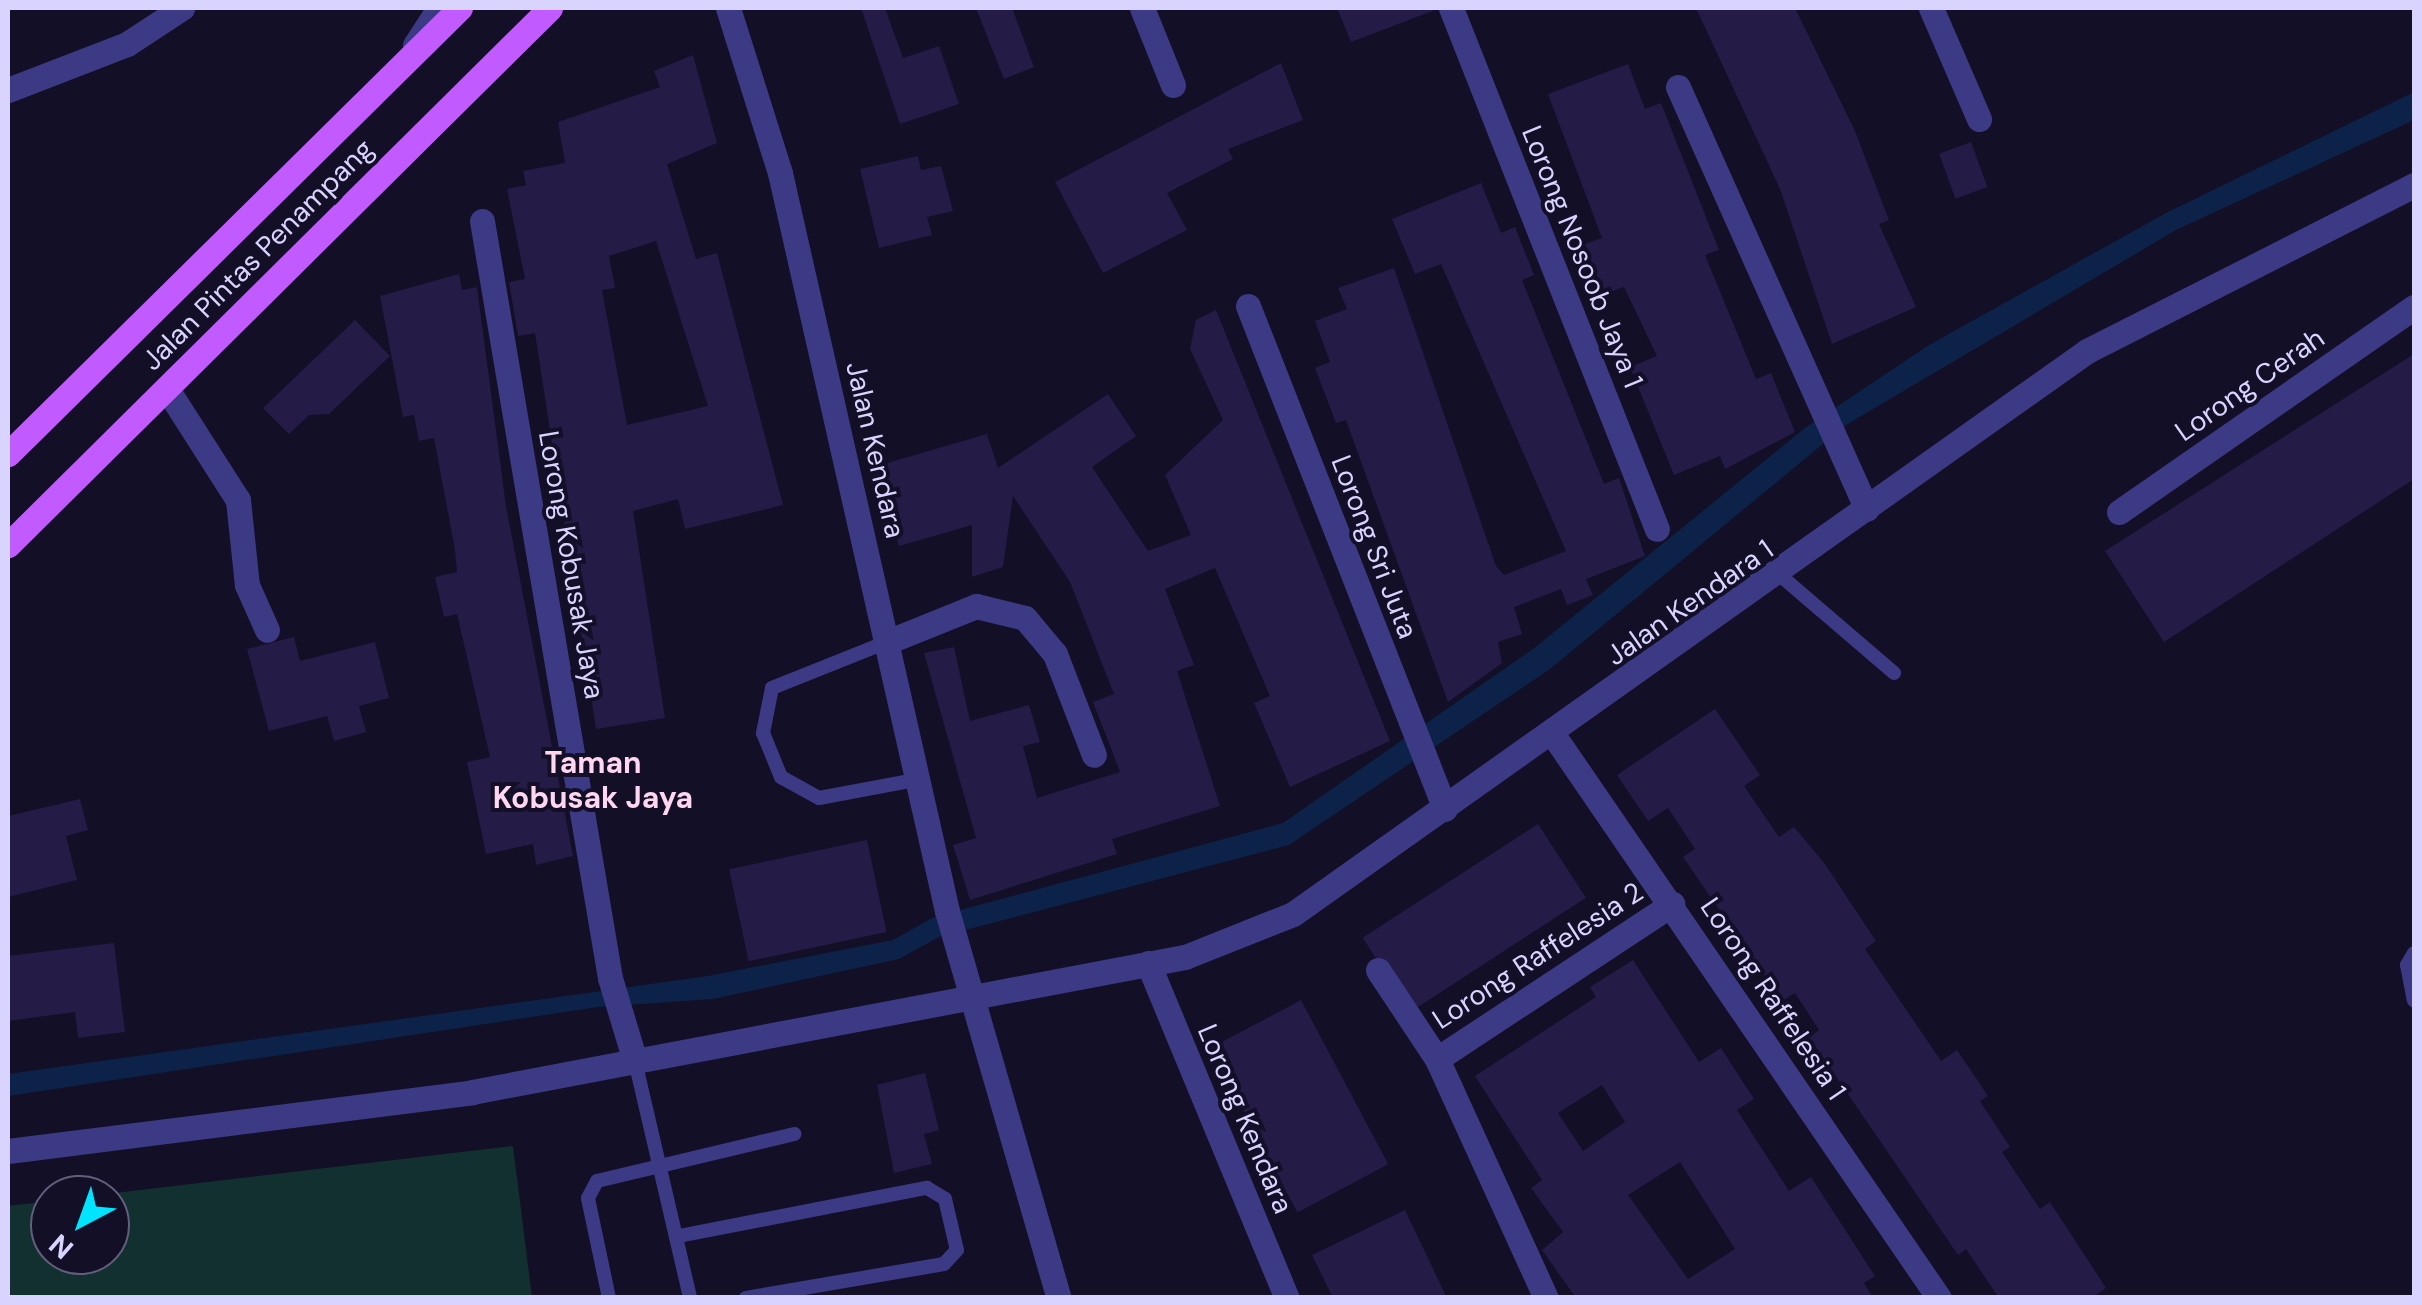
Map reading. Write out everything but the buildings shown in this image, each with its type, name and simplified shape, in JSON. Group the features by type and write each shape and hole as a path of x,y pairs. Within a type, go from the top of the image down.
{"main road":[{"name":"Jalan Pintas Penampang","path":"8,454 460,8"},
{"name":"Jalan Pintas Penampang","path":"8,545 550,8"}],"street":[{"path":"8,90 128,44 182,8"},
{"path":"404,62 438,8"},
{"name":"Jalan Kendara","path":"728,8 780,173 922,779 947,911 973,997"},
{"path":"1142,8 1173,86"},
{"name":"Lorong Nosoob Jaya 1","path":"1451,8 1657,529"},
{"path":"1931,8 1979,119"},
{"path":"1678,88 1868,510"},
{"name":"Jalan Kendara 1","path":"8,1151 472,1092 1148,962 1293,914 1554,736 2141,318 2414,186"},
{"name":"Lorong Kobusak Jaya","path":"482,221 610,978 618,1016 635,1061"},
{"name":"Lorong Sri Juta","path":"1248,306 1446,809"},
{"name":"Lorong Cerah","path":"2119,512 2414,308"},
{"path":"167,389 238,500 248,585 267,630"},
{"path":"887,642 976,606 1025,618 1055,654 1094,755"},
{"name":"Lorong Raffelesia 1","path":"1554,736 1939,1298"},
{"name":"Lorong Raffelesia 2","path":"1437,1059 1672,904"},
{"name":"Lorong Kendara","path":"1148,962 1287,1298"},
{"name":"Lorong Raffelesia 2","path":"1378,970 1437,1059 1546,1298"},
{"path":"973,997 1059,1298"}],"lane":[{"path":"1781,576 1894,672"},
{"path":"887,642 792,673 772,688 763,734 781,777 819,798 922,779"},
{"path":"2414,953 2407,965 2414,1000"},
{"path":"635,1061 663,1164 690,1298"},
{"path":"609,1298 590,1190 663,1164 794,1134"},
{"path":"678,1236 927,1188 945,1199 957,1250 944,1264 746,1298"}],"green space":[{"path":"513,1146 532,1297 8,1297 8,1206 30,1203 30,1275 130,1275 130,1191"}],"water":[{"path":"2414,92 2414,120 2176,230 1846,425 1550,669 1289,845 939,937 899,959 713,999 598,1007 8,1096 8,1074 708,976 893,940 934,917 1283,823 1533,649 1805,428 1929,345 2166,213"}],"district":[{"name":"Taman Kobusak Jaya","path":"593,780"}]}
